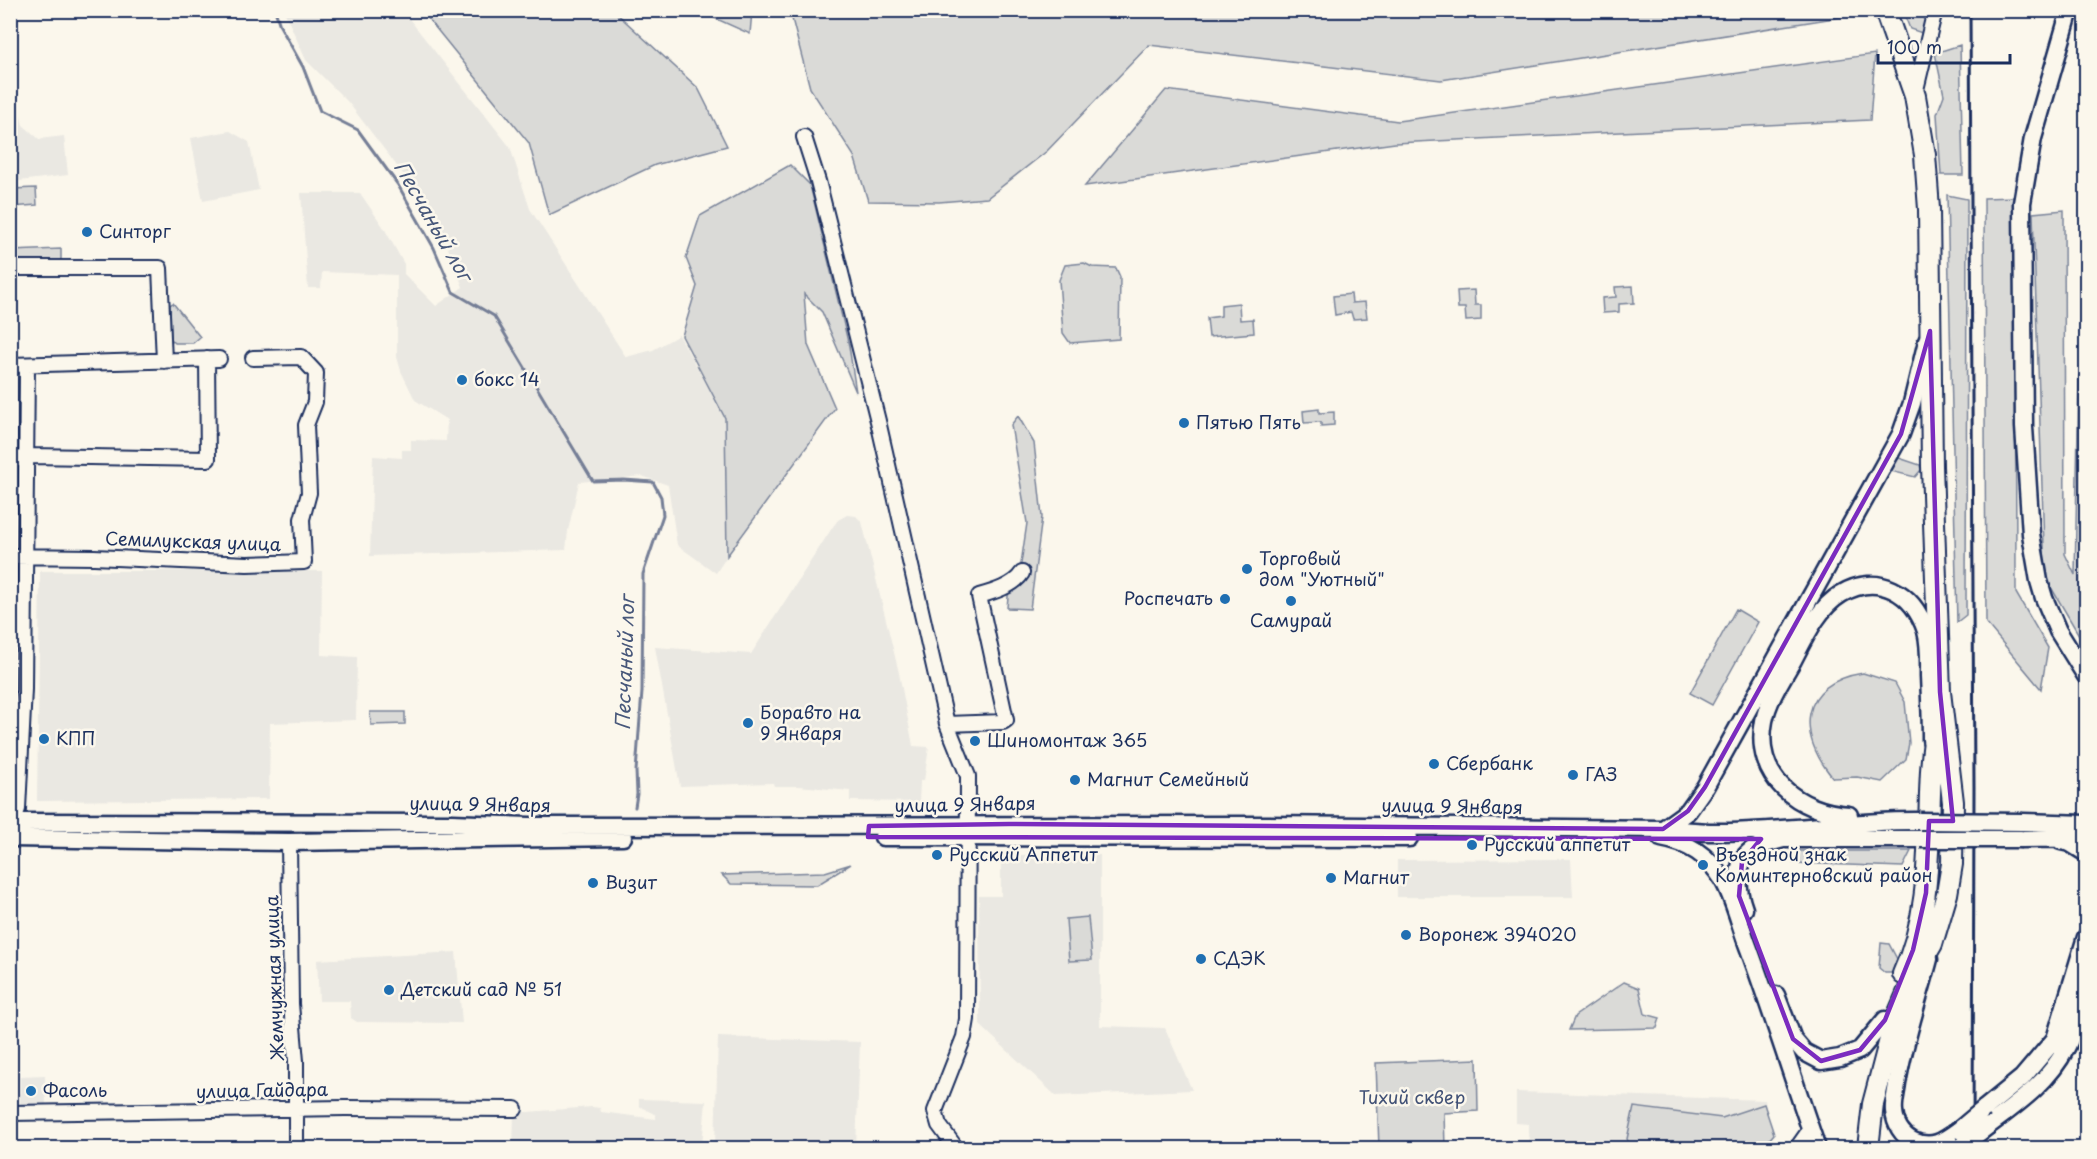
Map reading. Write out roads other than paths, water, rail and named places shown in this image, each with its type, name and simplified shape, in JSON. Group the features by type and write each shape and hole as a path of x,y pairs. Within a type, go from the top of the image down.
{"highway":[{"path":"1868,1149 1873,1104 1894,1024 1918,968 1932,944 1947,894 1952,864 1953,802 1940,692 1932,466 1928,183 1915,96 1885,10"},
{"path":"1858,1149 1861,1104 1884,1020 1912,950 1926,893 1931,769 1940,692"}],"main road":[{"path":"2070,10 2033,138 2022,202 2024,427 2031,534 2039,580 2058,631 2086,676"},
{"path":"1817,1149 1724,881 1697,851 1662,833 1688,812 1705,787 1896,444 1912,403 1922,355 1930,332"},
{"path":"1931,769 1929,650 1926,632 1914,609 1898,592 1870,584 1857,587 1840,595 1817,618 1776,690 1764,721 1762,735 1765,754 1777,782 1787,794 1804,804 1832,814 1892,816 1913,821 2081,823"},
{"name":"улица 9 Января","path":"11,828 969,831 1267,825 1662,833 1913,821"},
{"name":"улица 9 Января","path":"11,828 289,842 869,831"},
{"name":"улица 9 Января","path":"1662,833 1711,841 1787,838 2048,838"},
{"path":"1787,838 1752,849 1742,862 1738,880 1739,896 1793,1040 1804,1052 1821,1060 1840,1058 1860,1050 1884,1020"},
{"path":"2048,838 2086,838"},
{"path":"2048,838 2070,843 2086,853"},
{"path":"1960,1142 1984,1109 2022,1078 2055,1039 2086,937"},
{"path":"1932,944 1905,1043 1893,1109 1896,1122 1902,1132 1913,1141 1930,1146 1943,1142 1960,1142 1988,1126 2034,1089 2054,1068 2067,1047 2086,986"}],"street":[{"path":"1915,96 1935,10"},
{"path":"804,137 818,181 878,421 947,724 968,776 967,1019 964,1037 935,1111 939,1125 956,1149"},
{"path":"10,268 160,268 164,361"},
{"name":"Семилукская улица","path":"17,556 248,564 304,562 302,519 309,493 306,425 315,402 316,373 301,357 253,358"},
{"path":"10,365 213,359 208,459 31,456 18,459"},
{"path":"11,828 18,809 24,689 17,556 18,459 27,365"},
{"path":"947,724 1006,720 979,589 1009,585 1022,573"},
{"name":"Жемчужная улица","path":"289,842 291,1004 296,1061 296,1149"},
{"name":"улица Гайдара","path":"10,1113 514,1109"},
{"path":"1797,1149 1809,1131 1808,1123"}],"waterway":[{"name":"Песчаный лог","path":"275,10 280,26 303,67 320,111 358,130 398,185 434,248 453,292 494,316 593,481 653,482 661,497 663,515 643,574 642,692 635,807"}],"railway":[{"path":"1970,10 1974,787 1973,1148"}],"place":[{"name":"Синторг","path":"87,232"},
{"name":"бокс 14","path":"462,380"},
{"name":"Пятью Пять","path":"1184,423"},
{"name":"Торговый дом \"Уютный\"","path":"1247,569"},
{"name":"Роспечать","path":"1225,599"},
{"name":"Самурай","path":"1291,601"},
{"name":"Боравто на 9 Января","path":"748,723"},
{"name":"КПП","path":"44,739"},
{"name":"Шиномонтаж 365","path":"975,741"},
{"name":"Сбербанк","path":"1434,764"},
{"name":"ГАЗ","path":"1573,775"},
{"name":"Магнит Семейный","path":"1075,780"},
{"name":"Русский аппетит","path":"1472,845"},
{"name":"Русский Аппетит","path":"937,855"},
{"name":"Въездной знак Коминтерновский район","path":"1703,865"},
{"name":"Магнит","path":"1331,878"},
{"name":"Визит","path":"593,883"},
{"name":"Воронеж 394020","path":"1406,935"},
{"name":"СДЭК","path":"1201,959"},
{"name":"Детский сад № 51","path":"389,990"},
{"name":"Фасоль","path":"31,1091"}],"park label":[{"name":"Тихий сквер","path":"1412,1098"}]}
